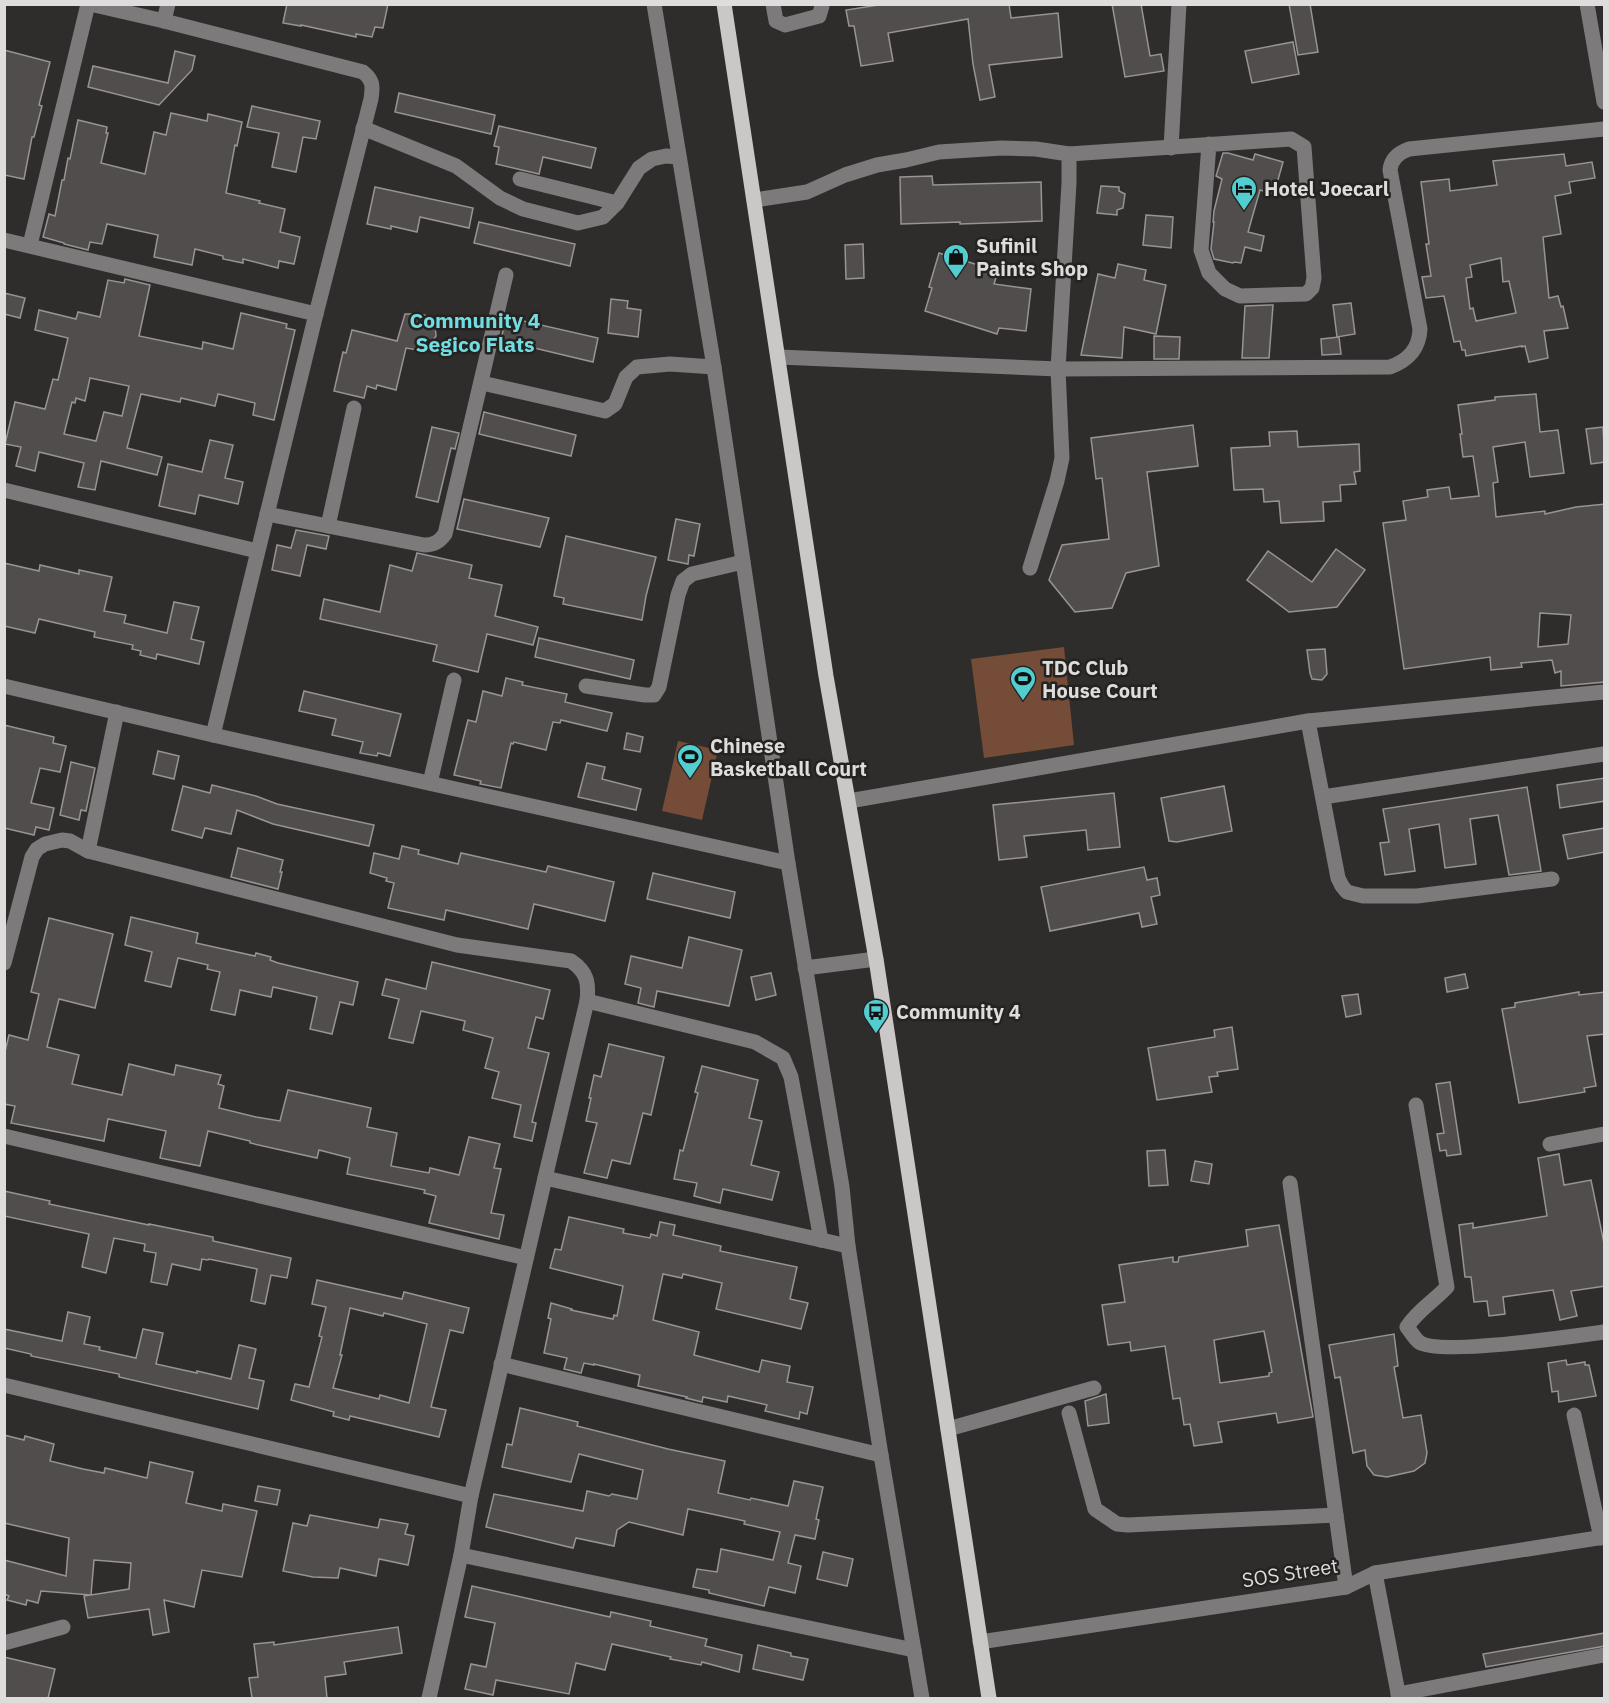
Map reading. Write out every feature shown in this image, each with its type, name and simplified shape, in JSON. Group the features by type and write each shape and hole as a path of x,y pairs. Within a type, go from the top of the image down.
{"main road":[{"path":"724,4 826,676 876,959 989,1698"}],"street":[{"path":"30,245 89,4 363,72 369,77 372,91 213,735"},
{"path":"164,21 168,4"},
{"path":"654,4 714,367 788,863 842,1187 848,1246 880,1455 922,1698"},
{"path":"773,4 776,21 785,25 819,16 822,6"},
{"path":"1171,147 1179,4"},
{"path":"1587,4 1605,102"},
{"path":"363,128 456,166 500,198 523,209 578,224 603,217 617,203 639,168 652,159 666,156 679,158"},
{"path":"779,357 1058,369 1390,367 1411,355 1416,349 1420,329 1390,170 1395,158 1408,149 1605,129"},
{"path":"754,200 807,192 845,175 877,165 939,152 1002,148 1036,149 1069,154 1209,144 1291,139 1304,147 1314,278 1312,288 1306,294 1240,296 1225,289 1209,273 1201,250 1209,144"},
{"path":"1030,568 1058,481 1062,458 1058,369 1069,154"},
{"path":"520,178 617,203"},
{"path":"4,240 316,315"},
{"path":"267,514 424,544 432,545 440,540 445,534 506,275"},
{"path":"482,383 605,411 615,404 626,377 637,367 670,364 714,367"},
{"path":"328,526 354,408"},
{"path":"4,490 258,551"},
{"path":"586,686 645,695 654,694 659,687 683,581 692,574 743,562"},
{"path":"430,783 454,680"},
{"path":"4,686 788,863"},
{"path":"849,801 1308,721 1605,692"},
{"path":"88,851 117,712"},
{"path":"1308,721 1338,878 1347,892 1354,895 1417,896 1552,879"},
{"path":"1323,798 1605,754"},
{"path":"4,963 12,902 32,857 37,849 45,844 62,840 70,841 88,851 457,945 571,961 580,967 585,975 588,982 587,1001 471,1496 461,1555 429,1698"},
{"path":"805,968 876,959"},
{"path":"587,1001 755,1042 783,1058 791,1077 821,1240"},
{"path":"1416,1105 1447,1287 1414,1317 1407,1327 1419,1343 1438,1348 1531,1342 1605,1332"},
{"path":"1550,1144 1605,1134"},
{"path":"4,1136 526,1258"},
{"path":"545,1178 848,1246"},
{"path":"1290,1183 1346,1587"},
{"path":"501,1364 880,1455"},
{"path":"4,1385 471,1496"},
{"path":"948,1429 1094,1388"},
{"path":"1069,1413 1095,1509 1117,1524 1336,1515"},
{"path":"1574,1415 1603,1537"},
{"name":"SOS Street","path":"980,1642 1346,1587 1375,1573 1603,1537"},
{"path":"461,1555 914,1650"},
{"path":"1375,1573 1398,1696 1605,1655"},
{"path":"4,1643 63,1627"}],"shaded area":[{"name":"TDC Club House Court","path":"1064,647 1074,745 984,758 971,659"},
{"name":"Chinese Basketball Court","path":"678,741 718,750 702,820 662,811"}],"building":[{"path":"287,4 388,4 383,28 375,27 372,37 356,34 356,37 283,23"},
{"path":"885,4 1009,4 1011,18 1058,13 1062,57 989,65 995,97 980,100 968,19 888,33 893,61 861,66 854,26 849,26 846,10"},
{"path":"1112,4 1141,4 1150,56 1161,54 1164,71 1125,77"},
{"path":"1289,4 1310,4 1318,52 1298,55"},
{"path":"1293,42 1299,74 1252,83 1245,51"},
{"path":"4,50 50,62 24,179 4,175"},
{"path":"175,51 195,56 192,70 159,105 88,87 93,66 168,83"},
{"path":"399,93 495,115 491,134 395,112"},
{"path":"252,106 320,121 316,139 303,137 296,172 272,167 279,133 247,127"},
{"path":"171,113 207,121 208,114 242,122 226,193 285,209 280,232 300,237 294,264 279,261 278,268 243,259 243,263 195,249 192,265 154,257 158,235 107,224 102,244 90,242 88,250 43,237 49,214 55,216 78,120 107,127 106,133 108,133 101,163 145,174 154,132 166,135"},
{"path":"499,126 596,148 591,168 543,157 539,174 496,164 499,147 494,146"},
{"path":"1223,153 1253,160 1255,154 1283,162 1274,194 1260,190 1248,232 1264,236 1261,251 1245,247 1241,263 1214,259 1211,249 1214,211 1222,179 1216,176"},
{"path":"1564,154 1566,166 1592,162 1595,178 1569,182 1571,193 1555,196 1561,234 1543,237 1549,298 1558,296 1568,328 1544,331 1548,358 1529,362 1525,346 1466,356 1460,341 1454,342 1444,296 1426,298 1422,277 1431,276 1421,182 1449,179 1450,191 1497,185 1493,161","holes":["1501,258 1503,282 1509,281 1516,313 1476,321 1473,308 1470,309 1466,278 1472,277 1470,265"]},
{"path":"932,176 933,185 1041,182 1042,221 901,224 900,177"},
{"path":"1101,186 1119,187 1119,191 1125,194 1123,208 1117,210 1117,215 1097,213"},
{"path":"375,187 473,208 469,228 420,217 417,232 391,226 391,229 367,224"},
{"path":"1146,215 1173,217 1171,248 1143,245"},
{"path":"479,222 575,244 570,266 474,243"},
{"path":"863,244 864,278 846,279 845,245"},
{"path":"939,253 998,271 994,284 1031,289 1026,331 999,328 997,334 925,311"},
{"path":"1118,264 1146,270 1144,280 1166,285 1156,334 1124,327 1122,358 1081,355 1098,274 1115,278"},
{"path":"125,279 150,285 139,336 202,349 203,342 233,349 241,313 287,324 286,328 295,330 274,420 253,415 255,403 218,394 215,406 181,398 180,402 141,394 127,448 162,457 157,475 101,461 95,490 78,487 84,463 39,452 35,471 16,466 21,447 5,444 15,402 45,409 53,379 58,380 68,338 35,330 39,310 76,319 78,312 100,317 108,280 124,283","holes":["90,378 129,386 122,416 104,412 96,441 64,434 72,402 75,403 76,398 85,401"]},
{"path":"4,293 25,298 20,318 4,314"},
{"path":"611,299 628,301 627,308 641,310 638,337 608,333"},
{"path":"1351,303 1355,334 1337,337 1333,305"},
{"path":"1273,305 1269,358 1242,358 1245,306"},
{"path":"405,314 427,316 435,325 436,336 424,349 406,348 396,390 377,385 376,389 367,386 364,398 334,391 343,352 346,353 352,330 397,341"},
{"path":"506,317 598,338 593,362 501,340"},
{"path":"1154,336 1180,337 1179,359 1154,359"},
{"path":"1339,337 1341,354 1322,355 1321,339"},
{"path":"1536,394 1540,432 1558,430 1564,473 1530,477 1525,442 1493,447 1498,482 1493,483 1496,517 1545,511 1545,514 1576,507 1605,504 1605,682 1561,686 1561,671 1555,673 1552,660 1521,663 1522,667 1491,670 1490,657 1404,669 1383,523 1406,520 1403,501 1428,497 1427,490 1449,487 1451,499 1479,496 1473,456 1463,457 1458,405 1495,400 1495,397","holes":["1540,613 1571,615 1568,644 1538,647"]},
{"path":"484,412 576,435 571,456 479,434"},
{"path":"1193,425 1198,466 1147,472 1159,566 1126,573 1112,608 1075,612 1049,580 1062,545 1109,539 1102,478 1096,479 1091,438"},
{"path":"432,427 459,433 455,449 451,448 438,502 416,497"},
{"path":"1603,427 1605,462 1591,464 1586,429"},
{"path":"1297,431 1298,447 1359,444 1360,471 1354,472 1356,484 1340,485 1341,501 1323,502 1324,521 1281,523 1279,501 1264,502 1263,489 1234,490 1231,448 1270,446 1269,432"},
{"path":"210,440 233,445 225,478 243,482 238,504 199,495 195,514 159,506 168,464 202,472"},
{"path":"464,499 549,518 540,547 457,529"},
{"path":"676,519 700,524 694,556 689,555 688,564 668,560"},
{"path":"296,530 329,536 326,549 307,545 300,576 272,570 277,545 291,548"},
{"path":"566,536 656,557 642,620 563,604 564,598 554,596"},
{"path":"1336,549 1365,570 1337,607 1289,612 1247,580 1268,551 1312,582"},
{"path":"417,553 472,565 469,578 502,585 495,616 538,627 533,645 487,634 478,672 433,661 437,645 320,619 324,599 380,612 390,565 412,571"},
{"path":"4,563 39,571 40,565 79,574 79,570 112,577 104,611 126,615 124,623 167,633 174,602 199,607 191,639 204,642 199,664 157,654 156,659 140,655 141,651 132,649 133,645 94,637 95,632 39,619 35,633 4,626"},
{"path":"539,638 634,660 630,679 535,657"},
{"path":"1325,649 1327,674 1322,680 1312,679 1307,650"},
{"path":"506,678 523,682 522,685 567,694 565,702 612,713 607,731 561,720 560,723 553,722 546,750 511,743 501,788 454,775 468,720 476,722 483,691 502,696"},
{"path":"304,691 401,714 390,756 360,753 363,742 332,735 336,719 299,711"},
{"path":"4,725 54,737 53,743 66,746 60,772 40,768 31,803 54,808 49,830 36,827 34,835 4,828"},
{"path":"627,733 643,737 640,752 624,749"},
{"path":"158,751 179,756 174,779 153,774"},
{"path":"71,762 95,768 86,811 81,810 79,820 60,815"},
{"path":"587,763 605,767 602,779 641,789 636,810 578,797"},
{"path":"1605,778 1605,801 1560,808 1557,785"},
{"path":"212,785 277,804 374,825 369,846 273,824 237,810 231,834 205,828 202,838 172,830 183,786 210,793"},
{"path":"1224,786 1232,831 1177,842 1169,841 1161,798"},
{"path":"1527,787 1541,871 1509,875 1498,815 1470,819 1476,864 1445,868 1439,824 1409,829 1415,871 1385,875 1380,843 1389,842 1383,809"},
{"path":"1114,793 1120,847 1088,850 1086,830 1024,836 1027,857 999,860 993,805"},
{"path":"1605,828 1605,852 1568,859 1563,835"},
{"path":"402,846 419,850 418,854 458,864 461,853 546,872 548,866 614,882 605,921 534,904 528,929 446,910 444,920 388,908 394,883 386,881 387,878 370,873 374,853 399,859"},
{"path":"238,848 283,860 278,889 231,877"},
{"path":"1144,867 1147,880 1157,878 1160,895 1151,897 1157,924 1142,927 1139,913 1050,931 1041,887"},
{"path":"653,873 735,892 730,918 647,899"},
{"path":"131,917 198,933 196,943 255,956 256,953 271,957 270,960 278,963 358,982 353,1005 340,1002 332,1034 310,1029 317,997 273,987 271,997 240,990 235,1015 211,1010 220,972 207,969 208,965 178,958 171,987 145,981 152,952 125,945"},
{"path":"49,918 113,934 95,1008 59,999 47,1047 79,1055 72,1084 122,1095 129,1064 174,1075 176,1065 221,1075 218,1084 224,1086 219,1108 256,1117 280,1121 288,1090 371,1108 367,1127 397,1133 391,1166 429,1173 430,1168 459,1175 469,1137 500,1144 494,1168 501,1169 491,1213 504,1215 499,1239 429,1223 436,1196 424,1193 425,1190 347,1174 350,1158 319,1150 317,1158 208,1131 200,1166 160,1158 166,1131 108,1119 104,1141 11,1123 15,1106 4,1104 4,1056 9,1035 28,1040 39,994 31,992"},
{"path":"689,937 742,950 729,1006 657,991 654,1007 638,1003 641,988 625,984 631,956 682,968"},
{"path":"432,962 550,990 543,1019 536,1017 528,1048 549,1053 532,1122 536,1123 532,1141 514,1137 521,1105 492,1098 499,1072 485,1068 493,1038 463,1030 465,1021 421,1011 413,1043 389,1038 399,999 382,995 386,979 426,989"},
{"path":"771,973 776,995 756,1000 751,977"},
{"path":"1465,974 1468,988 1447,992 1445,978"},
{"path":"1579,992 1579,995 1605,992 1605,1034 1587,1036 1596,1086 1584,1088 1585,1092 1519,1103 1502,1009 1515,1007 1515,1003"},
{"path":"1358,994 1361,1014 1346,1017 1342,996"},
{"path":"1232,1027 1238,1069 1217,1072 1218,1076 1209,1077 1212,1092 1157,1100 1148,1048 1215,1037 1214,1030"},
{"path":"609,1044 664,1057 651,1115 643,1113 630,1164 612,1160 607,1178 584,1173 597,1123 586,1121 591,1098 589,1098 594,1075 601,1077"},
{"path":"702,1066 758,1080 749,1118 762,1121 751,1165 779,1172 772,1200 723,1189 720,1203 694,1196 697,1183 674,1179 680,1150 683,1151 698,1093 695,1092"},
{"path":"1450,1082 1461,1154 1447,1156 1446,1150 1440,1151 1437,1134 1444,1133 1436,1084"},
{"path":"1165,1150 1168,1185 1149,1186 1147,1151"},
{"path":"1559,1154 1564,1185 1591,1180 1605,1248 1605,1286 1571,1291 1577,1316 1560,1320 1553,1290 1503,1297 1505,1314 1489,1316 1487,1301 1474,1302 1471,1277 1465,1277 1459,1225 1473,1223 1473,1228 1547,1216 1538,1158"},
{"path":"1195,1161 1212,1164 1209,1184 1191,1181"},
{"path":"4,1191 50,1201 49,1204 213,1237 213,1241 291,1258 287,1278 271,1275 265,1304 251,1301 257,1269 209,1259 202,1259 200,1270 172,1264 167,1285 151,1282 156,1253 144,1251 145,1244 114,1238 106,1273 82,1267 89,1234 4,1216"},
{"path":"569,1217 624,1229 623,1233 650,1238 651,1234 657,1236 660,1222 675,1225 673,1235 721,1246 720,1251 797,1267 790,1299 808,1303 801,1329 716,1309 722,1283 683,1274 682,1278 663,1274 653,1320 699,1332 694,1355 759,1372 762,1360 790,1366 787,1382 813,1387 807,1414 800,1412 799,1419 765,1411 767,1405 728,1396 727,1402 703,1397 702,1402 638,1386 640,1375 594,1364 584,1363 581,1373 564,1369 567,1358 544,1353 551,1319 548,1318 551,1303 613,1319 614,1315 617,1316 623,1286 550,1268 555,1249 561,1250"},
{"path":"1279,1225 1313,1417 1278,1423 1276,1413 1218,1422 1222,1442 1194,1446 1190,1424 1184,1425 1180,1398 1173,1399 1165,1346 1131,1351 1130,1342 1108,1345 1102,1305 1125,1302 1119,1265 1173,1257 1173,1262 1178,1262 1179,1257 1248,1246 1246,1230","holes":["1264,1331 1272,1372 1269,1376 1220,1383 1214,1340"]},
{"path":"317,1280 402,1299 404,1292 469,1308 463,1333 450,1330 431,1407 446,1410 439,1437 350,1416 349,1420 333,1416 334,1412 291,1400 295,1384 309,1387 322,1337 319,1336 326,1307 312,1304","holes":["350,1308 383,1316 384,1313 427,1324 409,1403 380,1395 379,1399 333,1388 342,1355 340,1355"]},
{"path":"68,1312 90,1317 84,1344 100,1347 99,1350 136,1358 143,1329 163,1333 156,1364 197,1373 197,1371 231,1379 239,1345 256,1349 249,1378 264,1381 258,1409 4,1348 4,1329 62,1341"},
{"path":"1394,1334 1398,1366 1394,1367 1403,1418 1421,1415 1427,1453 1425,1463 1414,1471 1387,1477 1374,1475 1367,1466 1365,1450 1353,1453 1340,1377 1335,1378 1329,1345"},
{"path":"1566,1360 1567,1365 1585,1362 1585,1365 1589,1365 1596,1396 1559,1402 1558,1391 1552,1392 1548,1363"},
{"path":"1106,1394 1109,1423 1088,1426 1085,1401"},
{"path":"520,1408 578,1422 577,1426 725,1461 718,1493 788,1506 794,1481 823,1487 816,1519 819,1520 815,1539 795,1535 788,1563 801,1566 795,1593 769,1587 764,1606 693,1587 697,1569 717,1572 721,1549 773,1560 780,1532 744,1524 745,1521 688,1509 683,1535 629,1522 617,1530 614,1546 576,1538 573,1548 486,1527 494,1494 583,1511 587,1491 637,1499 643,1470 579,1454 571,1482 502,1467 507,1444 512,1445"},
{"path":"4,1435 24,1440 25,1436 54,1444 50,1461 83,1469 104,1473 105,1468 147,1478 150,1462 193,1472 186,1503 222,1511 223,1504 257,1511 242,1577 202,1570 194,1607 164,1600 169,1632 153,1635 149,1609 88,1618 84,1596 91,1595 41,1591 38,1603 27,1600 26,1605 7,1600 9,1596 4,1594 4,1560 66,1576 69,1538 4,1523","holes":["94,1560 131,1563 129,1589 91,1595"]},
{"path":"258,1486 280,1490 277,1505 255,1501"},
{"path":"310,1515 378,1528 380,1519 408,1524 405,1534 414,1536 408,1565 379,1559 376,1576 340,1568 338,1578 313,1577 283,1571 293,1523 307,1526"},
{"path":"823,1552 853,1559 847,1586 817,1579"},
{"path":"472,1586 610,1617 611,1612 651,1621 650,1626 707,1639 705,1646 742,1655 739,1672 702,1662 701,1665 670,1659 671,1657 612,1644 605,1670 576,1663 569,1694 496,1680 493,1695 465,1689 471,1664 486,1667 495,1623 465,1617"},
{"path":"398,1627 402,1653 344,1662 346,1674 325,1677 327,1698 252,1698 249,1678 258,1677 254,1644 274,1642 274,1645"},
{"path":"1605,1633 1605,1646 1486,1667 1483,1654"},
{"path":"758,1645 808,1659 803,1680 753,1669"},
{"path":"4,1657 55,1669 48,1698 4,1698"}],"place":[{"name":"Hotel Joecarl","path":"1244,212"},
{"name":"Sufinil Paints Shop","path":"956,280"},
{"name":"TDC Club House Court","path":"1023,702"},
{"name":"Chinese Basketball Court","path":"690,780"},
{"name":"Community 4","path":"876,1035"}],"district":[{"name":"Community 4 Segico Flats","path":"475,333"}]}
